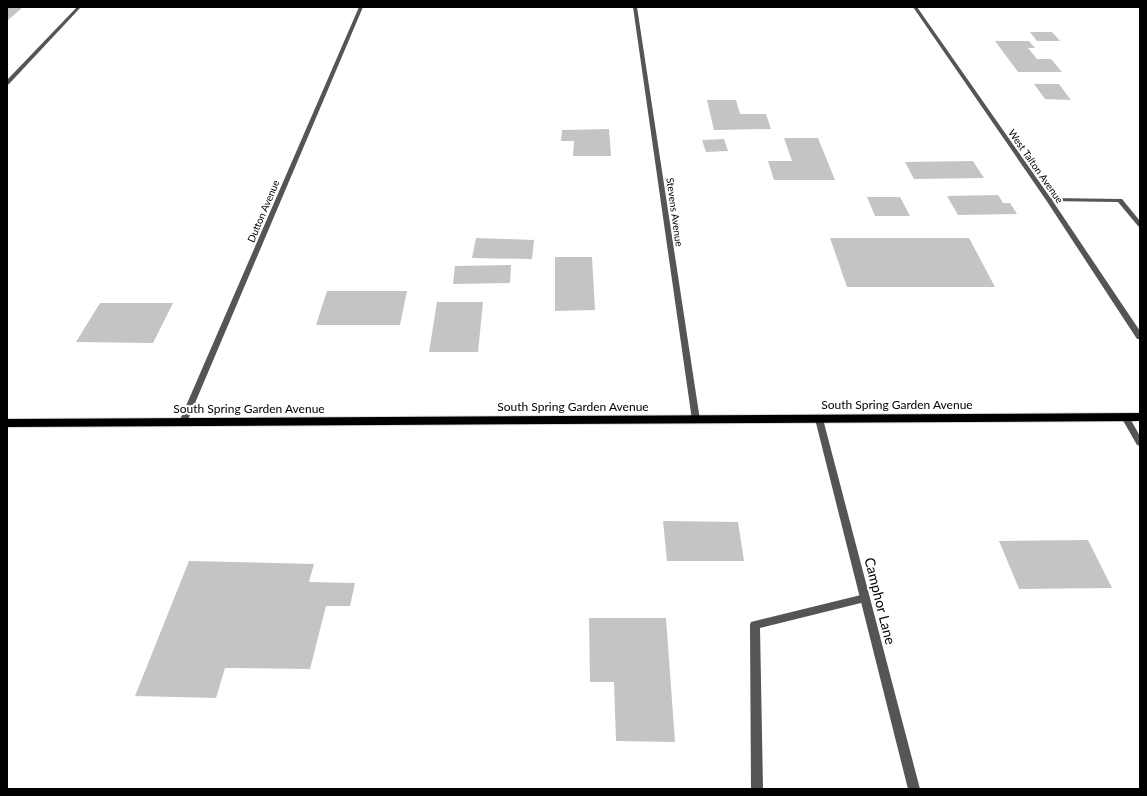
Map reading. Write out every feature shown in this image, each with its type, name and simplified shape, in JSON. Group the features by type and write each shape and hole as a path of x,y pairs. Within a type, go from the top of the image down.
{"highway":[{"name":"South Spring Garden Avenue","path":"7,423 1140,417"}],"street":[{"path":"7,83 80,7"},
{"name":"Dutton Avenue","path":"183,422 361,7"},
{"name":"Stevens Avenue","path":"635,7 696,420"},
{"name":"West Talton Avenue","path":"915,7 1049,200 1140,336"},
{"path":"1049,200 1120,200 1140,225"},
{"path":"1125,417 1140,443"},
{"name":"Camphor Lane","path":"819,419 914,789"},
{"path":"757,789 755,625 865,598"}],"building":[{"path":"7,7 23,7 7,21"},
{"path":"1030,32 1052,32 1060,41 1037,41"},
{"path":"995,41 1029,41 1035,48 1028,48 1037,59 1051,59 1062,72 1018,72"},
{"path":"1034,84 1059,84 1071,100 1045,99"},
{"path":"707,100 736,100 740,114 766,114 771,129 714,130"},
{"path":"609,129 611,156 573,156 574,141 561,141 562,130"},
{"path":"784,138 818,138 835,180 774,180 768,161 792,161"},
{"path":"724,139 728,151 706,152 702,140"},
{"path":"973,161 984,178 914,179 905,162"},
{"path":"998,195 1003,203 1010,203 1017,214 958,215 947,196"},
{"path":"867,197 900,197 910,216 875,216"},
{"path":"476,238 534,240 532,259 472,258"},
{"path":"830,238 969,238 995,287 847,287"},
{"path":"555,257 592,257 595,310 555,311"},
{"path":"511,265 510,283 453,284 455,266"},
{"path":"327,291 407,291 400,325 316,325"},
{"path":"437,302 483,302 478,352 429,352"},
{"path":"100,303 173,303 153,343 76,342"},
{"path":"663,521 738,522 744,561 667,561"},
{"path":"1088,540 1112,588 1019,589 999,541"},
{"path":"189,561 314,564 309,582 355,583 350,606 326,606 310,669 225,668 216,698 135,696"},
{"path":"589,618 666,618 675,742 616,741 614,682 590,682"}]}
